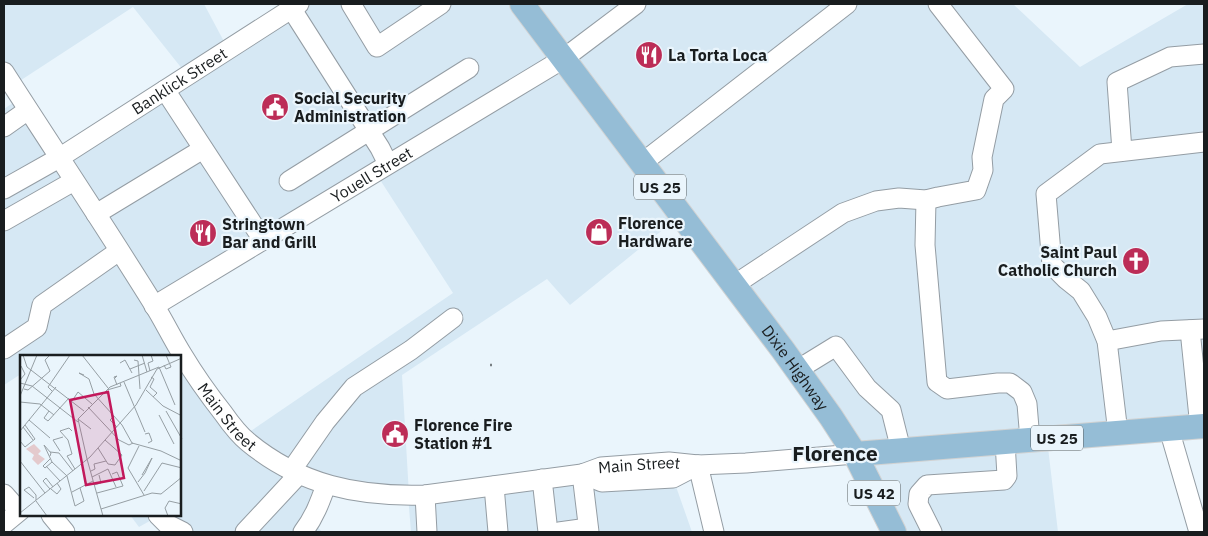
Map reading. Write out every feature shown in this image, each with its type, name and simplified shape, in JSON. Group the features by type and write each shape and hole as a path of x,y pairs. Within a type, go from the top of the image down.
{"main road":[{"name":"Dixie Highway","path":"522,4 797,370 831,417 854,454"},
{"name":"US 25","path":"854,454 1202,427"},
{"name":"US 42","path":"854,454 894,532"}],"street":[{"path":"351,4 377,46 441,4"},
{"name":"Youell Street","path":"154,306 563,59 636,4"},
{"path":"642,163 847,4"},
{"path":"734,286 843,213 876,201 899,198 926,200 938,196 976,190 983,170 982,157 994,100 1004,89 938,4"},
{"path":"295,6 388,164"},
{"name":"Banklick Street","path":"4,189 60,158 295,6"},
{"path":"1122,151 1117,82 1170,57 1204,54"},
{"path":"289,181 469,68"},
{"name":"Main Street","path":"4,72 154,306 176,355"},
{"path":"165,90 263,240"},
{"path":"4,126 28,110"},
{"path":"1118,433 1107,341 1098,317 1081,291 1052,264 1046,194 1100,154 1204,142"},
{"path":"96,214 203,149"},
{"path":"4,222 74,181"},
{"path":"926,200 925,245 937,382 947,389 1010,383 1022,392 1027,404 1030,440"},
{"path":"4,349 38,327 42,305 119,250"},
{"path":"245,532 295,472 325,422 354,387 411,350 453,318"},
{"path":"1107,341 1160,331 1197,330 1202,427"},
{"path":"797,370 836,346 867,388 892,410 901,450"},
{"name":"Main Street","path":"186,376 218,407 242,437 281,465 326,485 362,492 425,495 582,474 602,482 673,478 698,465 854,454"},
{"path":"1169,429 1199,532"},
{"path":"932,532 918,504 919,494 927,484 1004,480 1007,476 1005,442"},
{"path":"698,465 714,532"},
{"path":"559,532 589,530 582,474"},
{"path":"542,479 548,532"},
{"path":"303,532 312,520 326,485"},
{"path":"494,486 498,532"},
{"path":"4,494 20,511 4,524"},
{"path":"425,495 427,532"},
{"path":"52,516 65,532"},
{"path":"159,516 166,524 183,532"}],"shaded area":[{"path":"4,4 204,4 228,49 299,4 1013,4 1080,67 1188,4 1204,4 1204,426 1047,439 1058,532 894,532 681,215 570,305 547,279 402,375 409,495 582,474 673,478 692,532 411,532 408,495 326,485 312,520 322,532 166,532 155,518 139,527 131,516 181,516 181,355 20,355 20,375 4,385 4,109 20,98 60,158 187,75 133,7 12,86 4,72","holes":["375,172 453,293 242,437 155,306"]}],"place":[{"name":"La Torta Loca","path":"649,55"},
{"name":"Social Security Administration","path":"275,107"},
{"name":"Florence Hardware","path":"599,232"},
{"name":"Stringtown Bar and Grill","path":"203,233"},
{"name":"Saint Paul Catholic Church","path":"1136,261"},
{"name":"Florence Fire Station #1","path":"395,434"}],"district":[{"name":"Florence","path":"835,453"}]}
